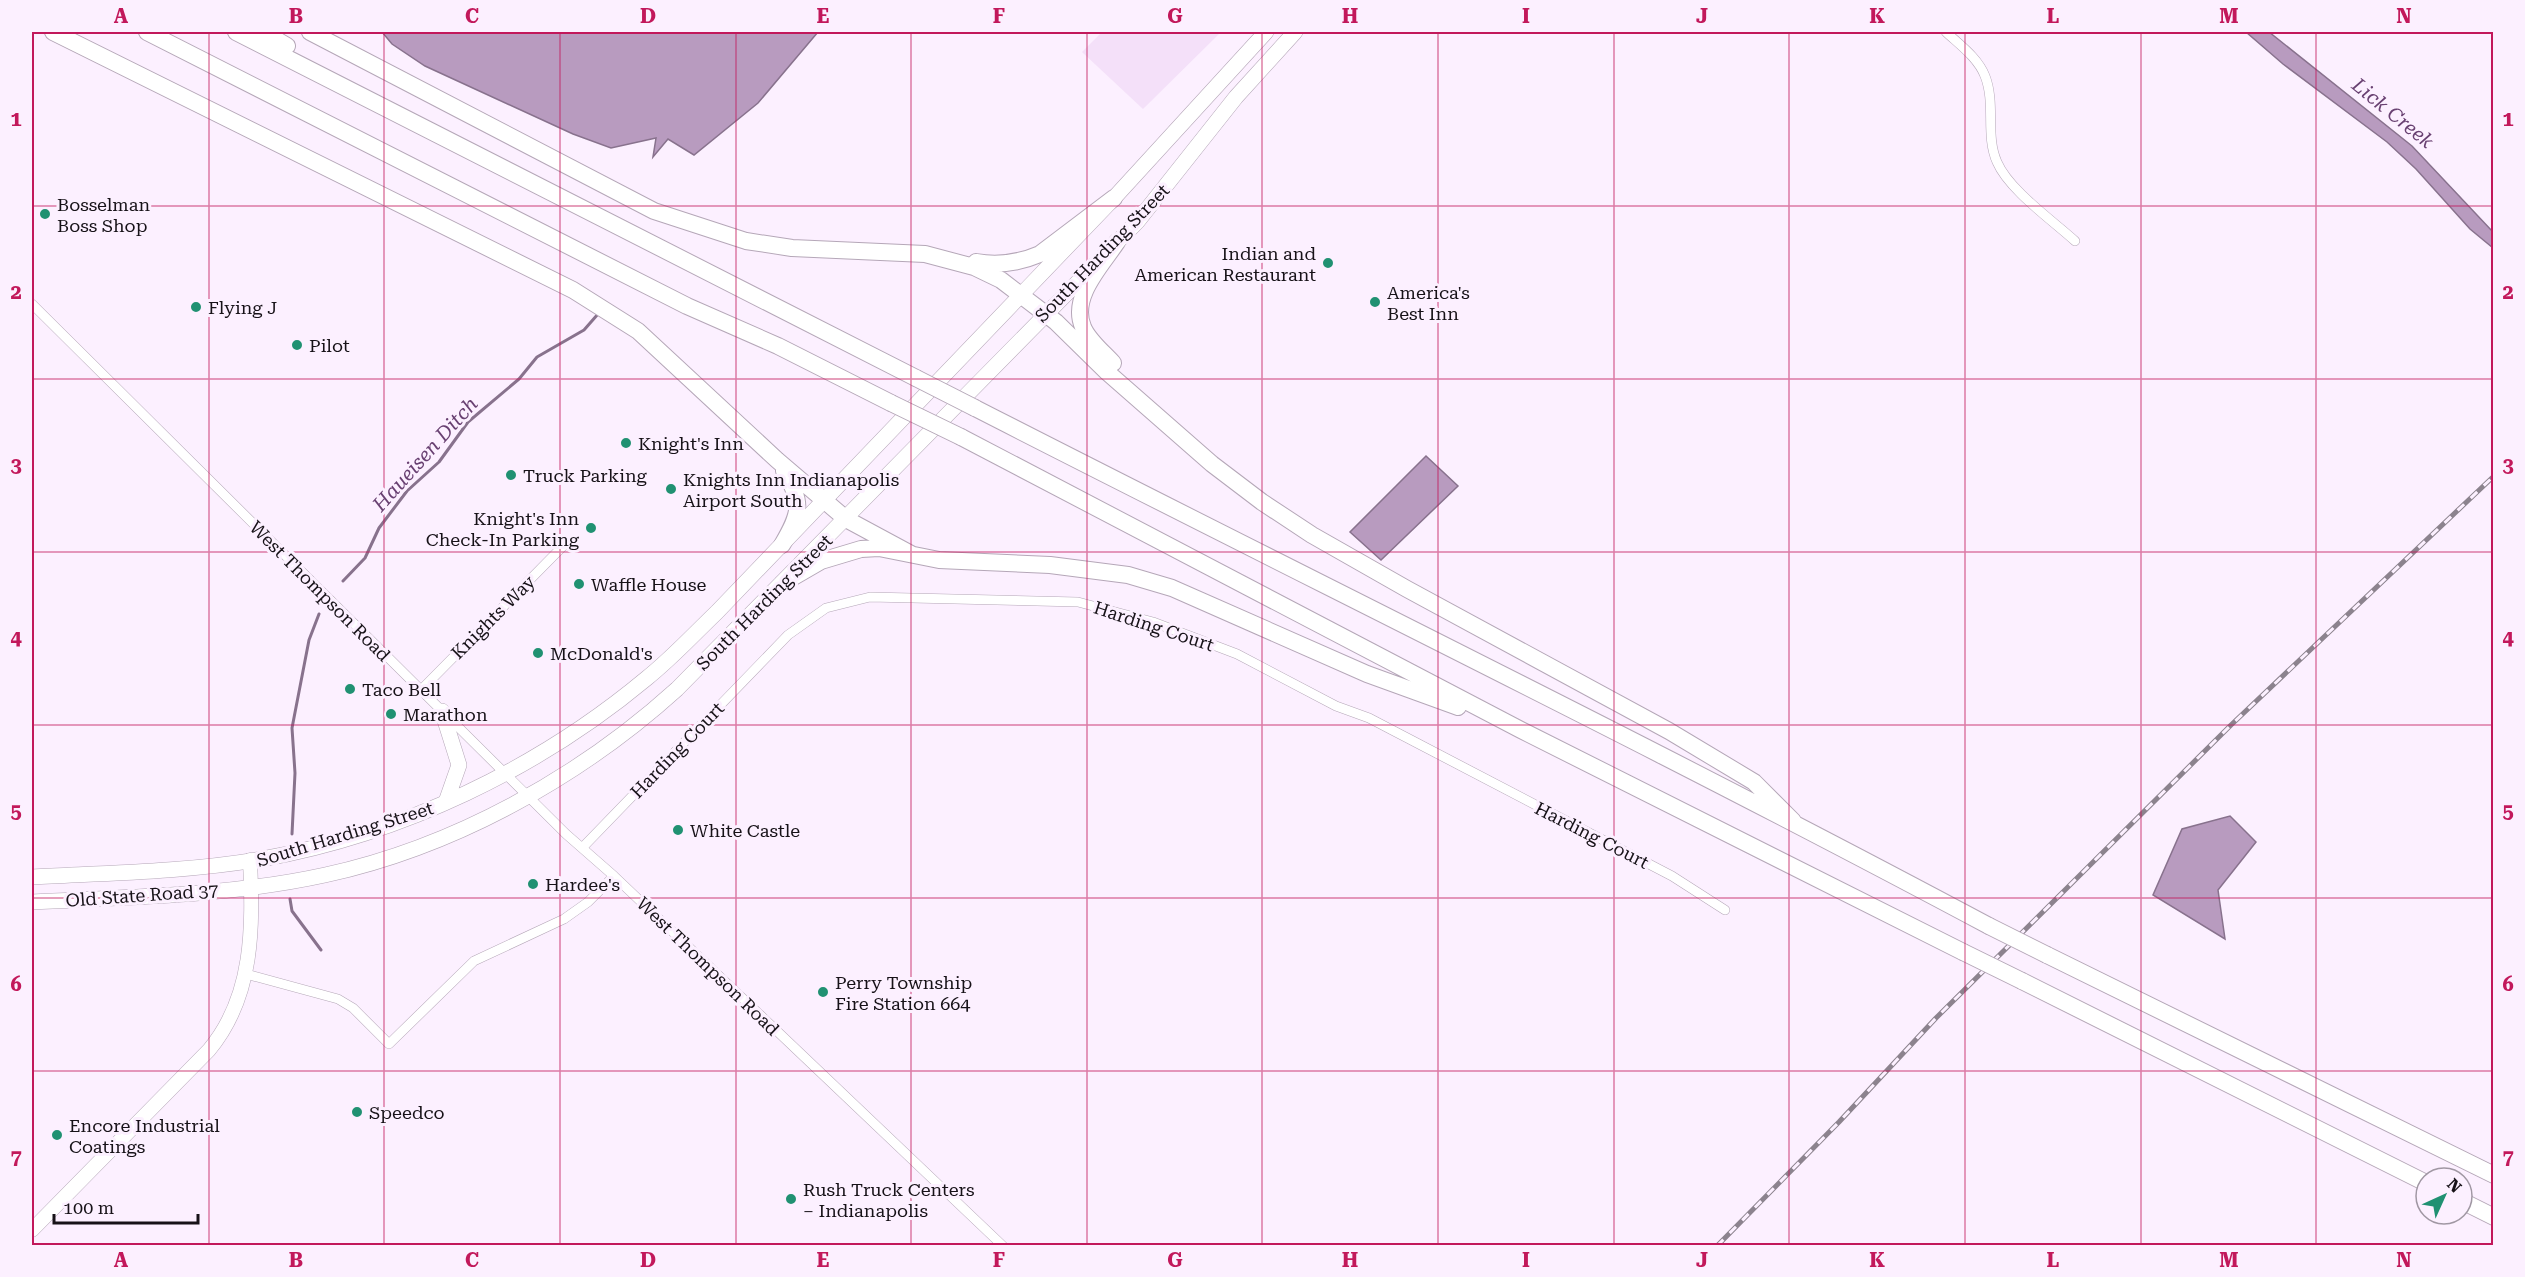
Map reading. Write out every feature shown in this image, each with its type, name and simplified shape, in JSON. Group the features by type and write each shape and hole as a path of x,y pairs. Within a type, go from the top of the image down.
{"highway":[{"path":"54,32 573,290 611,312 638,331 777,460 846,519 911,554"},
{"path":"147,32 687,306 778,346 961,437 1521,730 2414,1176"},
{"path":"236,32 1793,821 1989,926 2493,1175"},
{"path":"263,32 412,120"},
{"path":"310,32 644,206 678,221 769,245 823,250 899,252 949,260 998,264 1028,259 1050,248 1114,198"},
{"path":"1117,242 1083,296 1080,314 1083,327 1168,424"},
{"path":"949,260 987,273 1021,295 1212,464 1312,535 1697,748 1754,782 1793,821"},
{"path":"777,460 791,483 799,504 794,524 782,544"},
{"path":"783,583 843,552 879,548 939,560 1050,565 1128,575 1172,588 1367,674 1521,730"}],"main road":[{"name":"South Harding Street","path":"250,860 315,847 446,802 506,773 573,732 649,677 717,612 1114,198 1266,32"},
{"name":"South Harding Street","path":"252,887 322,876 363,866 445,836 528,795 605,748 646,716 783,583 1117,242 1162,194 1236,98 1295,32"},
{"path":"442,711 459,765 446,802"},
{"name":"Old State Road 37","path":"32,877 186,868 250,860"},
{"name":"Old State Road 37","path":"32,902 182,894 252,887"}],"street":[{"path":"1946,32 1974,58 1986,76 1990,93 1991,144 1999,166 2010,181 2075,241"},
{"name":"West Thompson Road","path":"32,304 566,834 614,876 1003,1245"},
{"name":"Knights Way","path":"420,691 567,542"},
{"name":"Harding Court","path":"583,847 788,634 826,608 870,597 1078,602 1153,622 1237,654 1336,706 1369,718 1672,876 1725,910"},
{"name":"South Harding Street","path":"32,1230 212,1047 230,1020 246,974 252,887 250,860"},
{"path":"246,974 338,999 353,1008 390,1044 477,958 564,919 588,902 614,876"}],"shaded area":[{"path":"382,32 818,32 758,103 694,155 668,139 653,157 656,138 611,148 573,134 425,66 392,44"},
{"path":"1102,32 1221,32 1143,109 1082,52"},
{"name":"Lick Creek","path":"2246,32 2269,32 2412,146 2493,232 2493,248 2470,229 2416,169 2387,142 2283,64"},
{"path":"1426,456 1458,486 1381,560 1350,532"},
{"path":"2230,816 2256,842 2218,890 2225,939 2153,895 2182,829"}],"waterway":[{"name":"Haueisen Ditch","path":"343,581 365,558 379,528 407,491 439,462 468,422 519,379 537,357 584,330 598,314"},
{"name":"Haueisen Ditch","path":"292,834 295,773 292,728 309,640 319,614"},
{"name":"Haueisen Ditch","path":"290,899 292,911 321,950"}],"railway":[{"path":"1717,1246 1839,1122 1936,1018 2231,725 2494,476"}],"place":[{"name":"Bosselman Boss Shop","path":"45,214"},
{"name":"Indian and American Restaurant","path":"1328,263"},
{"name":"America's Best Inn","path":"1375,302"},
{"name":"Flying J","path":"196,307"},
{"name":"Pilot","path":"297,345"},
{"name":"Knight's Inn","path":"626,443"},
{"name":"Truck Parking","path":"511,475"},
{"name":"Knights Inn Indianapolis Airport South","path":"671,489"},
{"name":"Knight's Inn Check-In Parking","path":"591,528"},
{"name":"Waffle House","path":"579,584"},
{"name":"McDonald's","path":"538,653"},
{"name":"Taco Bell","path":"350,689"},
{"name":"Marathon","path":"391,714"},
{"name":"White Castle","path":"678,830"},
{"name":"Hardee's","path":"533,884"},
{"name":"Perry Township Fire Station 664","path":"823,992"},
{"name":"Speedco","path":"357,1112"},
{"name":"Encore Industrial Coatings","path":"57,1135"},
{"name":"Rush Truck Centers – Indianapolis","path":"791,1199"}]}
